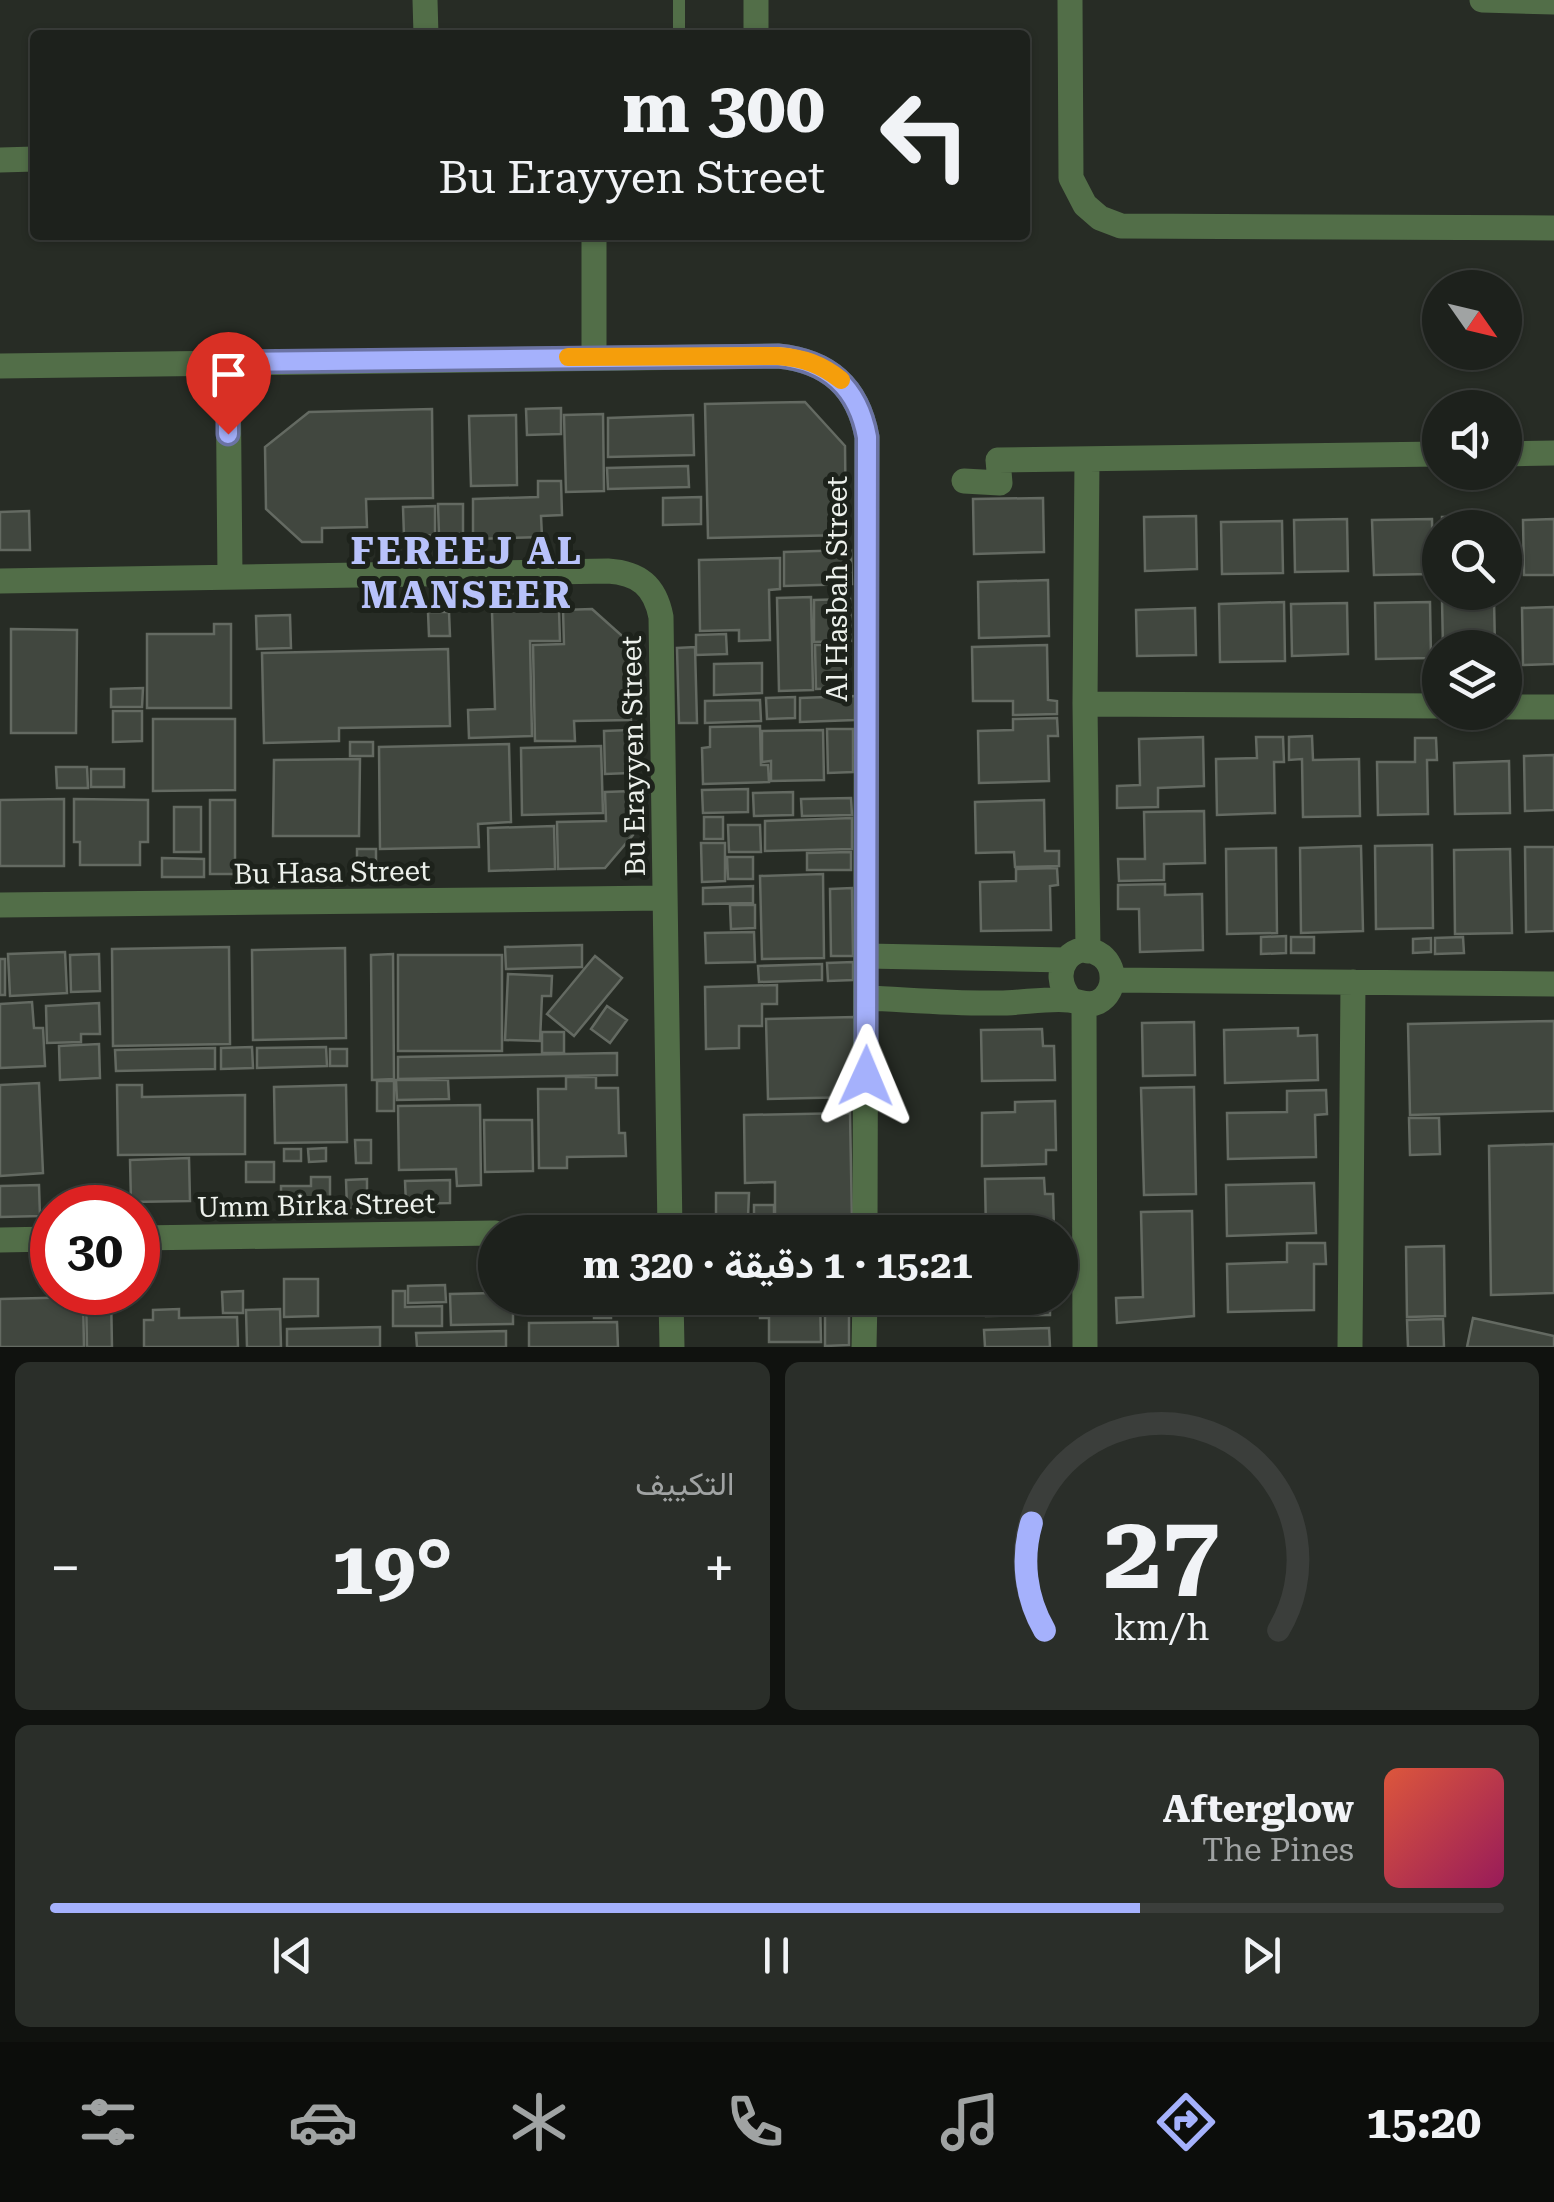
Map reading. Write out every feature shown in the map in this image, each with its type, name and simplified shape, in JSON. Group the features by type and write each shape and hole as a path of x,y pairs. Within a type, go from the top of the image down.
{"street":[{"path":"425,0 426,30"},
{"path":"756,0 756,30"},
{"path":"1070,0 1070,178 1085,205 1100,218 1121,226 1554,228"},
{"path":"1482,0 1554,2"},
{"path":"0,160 30,159"},
{"path":"594,240 594,357"},
{"name":"Al Hasbah Street","path":"0,366 594,357 800,358 840,378 858,405 867,437 868,459 865,1215"},
{"path":"228,362 230,577"},
{"path":"1522,454 1554,453"},
{"path":"964,481 1000,483 998,460 1422,454"},
{"path":"1085,1347 1078,1002 1061,988 1060,974 1077,955 1088,459"},
{"name":"Bu Erayyen Street","path":"0,580 608,571 628,572 644,582 657,597 661,616 670,1215"},
{"path":"1085,704 1422,706"},
{"path":"1522,706 1554,707"},
{"name":"Bu Hasa Street","path":"0,905 665,898"},
{"path":"866,956 1102,955 1111,966 1113,980 1108,993 1098,1002 995,1004 867,998"},
{"path":"1113,980 1554,984"},
{"path":"1350,1347 1354,982"},
{"name":"Umm Birka Street","path":"160,1238 478,1233"},
{"path":"0,1240 30,1239"},
{"path":"671,1315 672,1347"},
{"path":"864,1347 865,1315"}],"lane":[{"path":"679,30 680,0"}],"building":[{"path":"805,402 845,446 846,535 708,538 705,404"},
{"path":"561,408 561,434 527,435 526,409"},
{"path":"432,409 433,498 366,499 367,527 322,528 322,542 302,542 266,509 265,447 309,412"},
{"path":"603,414 604,491 566,492 564,415"},
{"path":"516,415 517,485 471,486 469,416"},
{"path":"693,415 694,455 608,457 608,418"},
{"path":"688,466 689,487 608,489 607,468"},
{"path":"538,481 561,481 562,515 541,516 542,537 473,539 473,499 538,497"},
{"path":"701,497 701,524 663,525 663,498"},
{"path":"1043,498 1044,552 974,554 973,499"},
{"path":"438,504 463,504 463,534 439,535"},
{"path":"435,506 435,535 404,536 403,507"},
{"path":"29,511 30,550 0,550 0,512"},
{"path":"1196,516 1197,569 1145,571 1144,517"},
{"path":"1347,519 1348,571 1295,572 1294,520"},
{"path":"1422,519 1422,574 1374,575 1372,520"},
{"path":"1554,519 1554,575 1524,575 1523,520"},
{"path":"1282,521 1283,573 1222,574 1221,522"},
{"path":"851,550 852,584 784,586 784,552"},
{"path":"780,558 780,589 769,590 770,640 739,641 739,630 700,631 699,560"},
{"path":"1048,580 1049,636 979,638 978,582"},
{"path":"811,597 813,690 779,691 777,598"},
{"path":"850,599 851,641 814,642 814,600"},
{"path":"1284,602 1285,661 1220,662 1219,604"},
{"path":"1422,602 1422,610 1430,610 1430,630 1422,630 1422,658 1376,659 1375,603"},
{"path":"1347,603 1348,654 1292,656 1291,604"},
{"path":"1554,607 1554,664 1523,665 1522,608"},
{"path":"1195,608 1196,655 1137,656 1136,610"},
{"path":"592,609 629,642 631,720 574,721 575,741 535,741 533,645 564,644 563,610"},
{"path":"559,610 560,641 530,641 532,736 469,738 468,710 495,709 492,612"},
{"path":"1442,610 1494,610 1495,630 1443,630"},
{"path":"428,612 449,612 450,636 429,636"},
{"path":"290,615 291,648 257,649 256,616"},
{"path":"214,624 231,624 231,708 147,708 147,634 214,634"},
{"path":"11,629 77,630 76,733 11,733"},
{"path":"726,634 727,654 696,655 696,635"},
{"path":"815,645 848,645 849,688 816,689"},
{"path":"1047,645 1048,700 1057,701 1057,714 1013,715 1013,701 973,701 972,647"},
{"path":"695,647 697,723 679,723 677,648"},
{"path":"448,649 450,726 339,728 339,741 264,743 262,653"},
{"path":"762,663 762,693 714,695 714,664"},
{"path":"143,688 142,707 111,707 111,689"},
{"path":"855,696 855,720 800,722 800,698"},
{"path":"795,697 795,718 767,719 766,698"},
{"path":"760,700 761,721 705,723 705,701"},
{"path":"113,711 142,711 142,741 113,742"},
{"path":"1057,718 1058,736 1048,736 1049,781 979,783 978,731 1013,730 1013,719"},
{"path":"153,719 235,719 235,790 153,791"},
{"path":"760,726 761,765 768,765 769,782 703,784 702,748 710,747 710,727"},
{"path":"827,729 853,729 853,772 828,773"},
{"path":"629,730 630,773 605,774 604,731"},
{"path":"823,730 824,780 771,781 771,761 762,762 762,731"},
{"path":"1312,736 1313,760 1359,759 1360,816 1303,817 1302,759 1289,760 1289,737"},
{"path":"1203,737 1204,786 1158,788 1158,807 1117,808 1117,786 1140,785 1139,739"},
{"path":"1256,737 1283,737 1284,762 1274,762 1275,813 1217,815 1216,759 1257,758"},
{"path":"1415,738 1436,738 1437,760 1427,760 1428,814 1378,815 1377,762 1415,762"},
{"path":"350,742 373,742 373,756 350,756"},
{"path":"509,744 511,822 478,824 479,847 380,849 379,747"},
{"path":"601,746 603,813 522,815 521,748"},
{"path":"1554,755 1554,810 1525,811 1524,756"},
{"path":"360,759 359,836 273,836 274,760"},
{"path":"1509,761 1510,813 1455,814 1454,763"},
{"path":"56,767 87,767 88,788 57,788"},
{"path":"91,769 124,769 124,787 91,787"},
{"path":"748,789 748,812 703,813 702,790"},
{"path":"632,791 633,835 605,868 558,869 557,822 606,821 605,792"},
{"path":"793,792 793,815 754,816 753,793"},
{"path":"851,798 852,815 802,816 801,799"},
{"path":"64,799 64,866 0,866 0,800"},
{"path":"74,799 148,800 148,842 140,842 140,865 80,865 80,842 74,842"},
{"path":"210,800 235,800 235,874 210,874"},
{"path":"1044,800 1045,851 1059,851 1059,866 1015,867 1014,852 976,853 975,802"},
{"path":"174,807 201,807 201,852 174,852"},
{"path":"1204,811 1205,863 1164,864 1164,880 1119,881 1118,859 1145,859 1144,812"},
{"path":"704,817 723,817 723,839 704,839"},
{"path":"852,818 852,849 765,851 765,821"},
{"path":"728,825 760,825 761,852 729,852"},
{"path":"554,826 555,869 489,871 488,828"},
{"path":"701,843 725,843 725,881 702,882"},
{"path":"1432,845 1433,928 1376,929 1375,846"},
{"path":"1361,846 1363,931 1301,933 1300,848"},
{"path":"1525,847 1554,847 1554,931 1526,932"},
{"path":"1276,848 1277,933 1227,934 1226,849"},
{"path":"357,849 376,849 376,865 357,865"},
{"path":"1510,849 1512,933 1455,934 1454,850"},
{"path":"851,852 851,870 807,870 807,853"},
{"path":"727,857 753,857 753,879 728,879"},
{"path":"162,858 204,859 204,877 162,877"},
{"path":"1057,868 1058,885 1050,886 1051,930 981,931 980,882 1016,881 1016,869"},
{"path":"823,874 824,958 762,959 760,876"},
{"path":"1165,884 1165,895 1202,894 1203,950 1140,952 1139,909 1118,909 1118,885"},
{"path":"753,886 753,903 703,904 703,888"},
{"path":"852,888 853,956 831,956 830,889"},
{"path":"730,905 755,905 755,928 731,929"},
{"path":"754,932 755,962 706,963 705,933"},
{"path":"1286,936 1286,953 1261,954 1261,937"},
{"path":"1291,937 1314,937 1314,953 1291,953"},
{"path":"1463,937 1464,953 1435,954 1435,938"},
{"path":"1431,938 1431,952 1413,953 1413,939"},
{"path":"582,945 582,967 506,969 505,947"},
{"path":"229,947 230,1044 113,1046 112,949"},
{"path":"345,948 346,1038 253,1040 252,950"},
{"path":"65,952 67,993 10,996 8,954"},
{"path":"99,954 100,991 71,992 70,955"},
{"path":"393,954 394,1079 372,1080 371,955"},
{"path":"398,955 502,955 502,1051 398,1051"},
{"path":"595,956 622,978 574,1036 547,1014"},
{"path":"0,959 5,959 5,995 0,995"},
{"path":"853,962 853,980 828,981 827,963"},
{"path":"822,964 822,980 759,982 758,966"},
{"path":"508,974 552,976 551,996 542,996 540,1041 505,1040"},
{"path":"777,985 777,1004 762,1004 762,1026 739,1026 739,1048 706,1049 705,987"},
{"path":"32,1002 34,1028 43,1028 45,1066 0,1068 0,1004"},
{"path":"99,1003 100,1034 81,1034 81,1042 47,1043 46,1006"},
{"path":"607,1006 627,1020 610,1043 591,1029"},
{"path":"855,1017 856,1097 768,1099 766,1019"},
{"path":"1554,1021 1554,1111 1410,1115 1408,1024"},
{"path":"1194,1022 1195,1075 1143,1076 1142,1023"},
{"path":"1298,1028 1298,1036 1317,1035 1318,1080 1225,1083 1224,1030"},
{"path":"1042,1029 1043,1046 1054,1046 1055,1080 982,1081 981,1030"},
{"path":"542,1032 564,1032 564,1053 542,1053"},
{"path":"99,1044 100,1078 60,1080 59,1046"},
{"path":"252,1047 253,1068 221,1069 221,1048"},
{"path":"326,1047 327,1066 257,1068 257,1048"},
{"path":"215,1048 215,1069 116,1071 115,1050"},
{"path":"330,1049 347,1049 347,1066 330,1066"},
{"path":"617,1053 617,1075 398,1079 398,1057"},
{"path":"566,1077 596,1077 596,1088 618,1088 619,1133 625,1133 626,1156 567,1157 567,1168 539,1168 538,1089 566,1089"},
{"path":"396,1080 448,1080 449,1099 397,1100"},
{"path":"377,1081 394,1081 394,1111 377,1111"},
{"path":"39,1083 43,1173 0,1176 0,1085"},
{"path":"117,1085 142,1085 142,1097 245,1095 245,1154 118,1155"},
{"path":"346,1085 347,1142 275,1143 274,1087"},
{"path":"1194,1087 1196,1194 1144,1195 1141,1088"},
{"path":"1326,1090 1327,1114 1315,1115 1316,1157 1228,1159 1227,1113 1287,1112 1287,1091"},
{"path":"1055,1101 1056,1150 1046,1150 1046,1164 982,1166 982,1113 1015,1112 1015,1102"},
{"path":"480,1105 481,1185 457,1186 456,1169 399,1170 398,1106"},
{"path":"850,1113 852,1215 775,1215 775,1182 745,1183 744,1115"},
{"path":"1409,1118 1439,1118 1440,1154 1410,1155"},
{"path":"484,1120 532,1120 533,1171 485,1172"},
{"path":"355,1140 371,1140 371,1163 356,1163"},
{"path":"1554,1144 1554,1293 1491,1295 1489,1146"},
{"path":"326,1148 326,1161 309,1162 308,1149"},
{"path":"284,1149 301,1149 301,1161 284,1161"},
{"path":"189,1158 190,1201 160,1202 160,1185 131,1185 130,1160"},
{"path":"246,1162 274,1162 274,1182 246,1182"},
{"path":"311,1177 330,1177 330,1207 281,1208 281,1186 311,1186"},
{"path":"1044,1178 1045,1194 1053,1194 1054,1215 986,1215 985,1179"},
{"path":"367,1179 367,1208 347,1208 346,1180"},
{"path":"450,1180 450,1203 406,1204 405,1181"},
{"path":"1314,1183 1316,1233 1227,1236 1226,1185"},
{"path":"30,1185 30,1216 0,1217 0,1186"},
{"path":"716,1193 749,1193 748,1215 716,1215"},
{"path":"754,1205 774,1205 774,1215 754,1215"},
{"path":"1192,1211 1194,1316 1117,1323 1116,1298 1143,1297 1141,1212"},
{"path":"1287,1243 1325,1243 1326,1264 1314,1264 1314,1310 1228,1312 1227,1264 1287,1262"},
{"path":"1444,1246 1445,1316 1407,1317 1406,1247"},
{"path":"284,1279 318,1279 318,1316 284,1317"},
{"path":"445,1285 446,1302 408,1303 408,1286"},
{"path":"243,1291 243,1313 223,1313 222,1292"},
{"path":"393,1291 405,1291 405,1307 442,1306 442,1326 393,1326"},
{"path":"478,1293 478,1315 513,1315 513,1324 451,1325 450,1294"},
{"path":"30,1298 30,1315 83,1315 84,1347 0,1347 0,1299"},
{"path":"179,1309 179,1318 237,1317 238,1347 144,1347 144,1320 153,1320 160,1310"},
{"path":"280,1309 281,1347 247,1347 246,1310"},
{"path":"86,1315 111,1315 112,1347 87,1347"},
{"path":"820,1315 821,1342 769,1342 769,1318 760,1318"},
{"path":"825,1315 849,1315 849,1345 825,1346"},
{"path":"1473,1318 1554,1336 1554,1347 1467,1347"},
{"path":"1443,1319 1444,1347 1408,1347 1407,1320"},
{"path":"617,1322 618,1347 529,1347 529,1323"},
{"path":"380,1327 380,1347 287,1347 287,1329"},
{"path":"1049,1328 1050,1347 985,1347 984,1330"},
{"path":"506,1331 506,1347 417,1347 416,1333"}],"slow traffic":[{"path":"568,357 778,356 800,358 821,366 841,380"}],"district":[{"name":"FEREEJ AL MANSEER","path":"467,573"}],"route":[{"path":"228,434 228,362 778,356 800,358 840,378 854,395 867,437 866,1076"}]}
